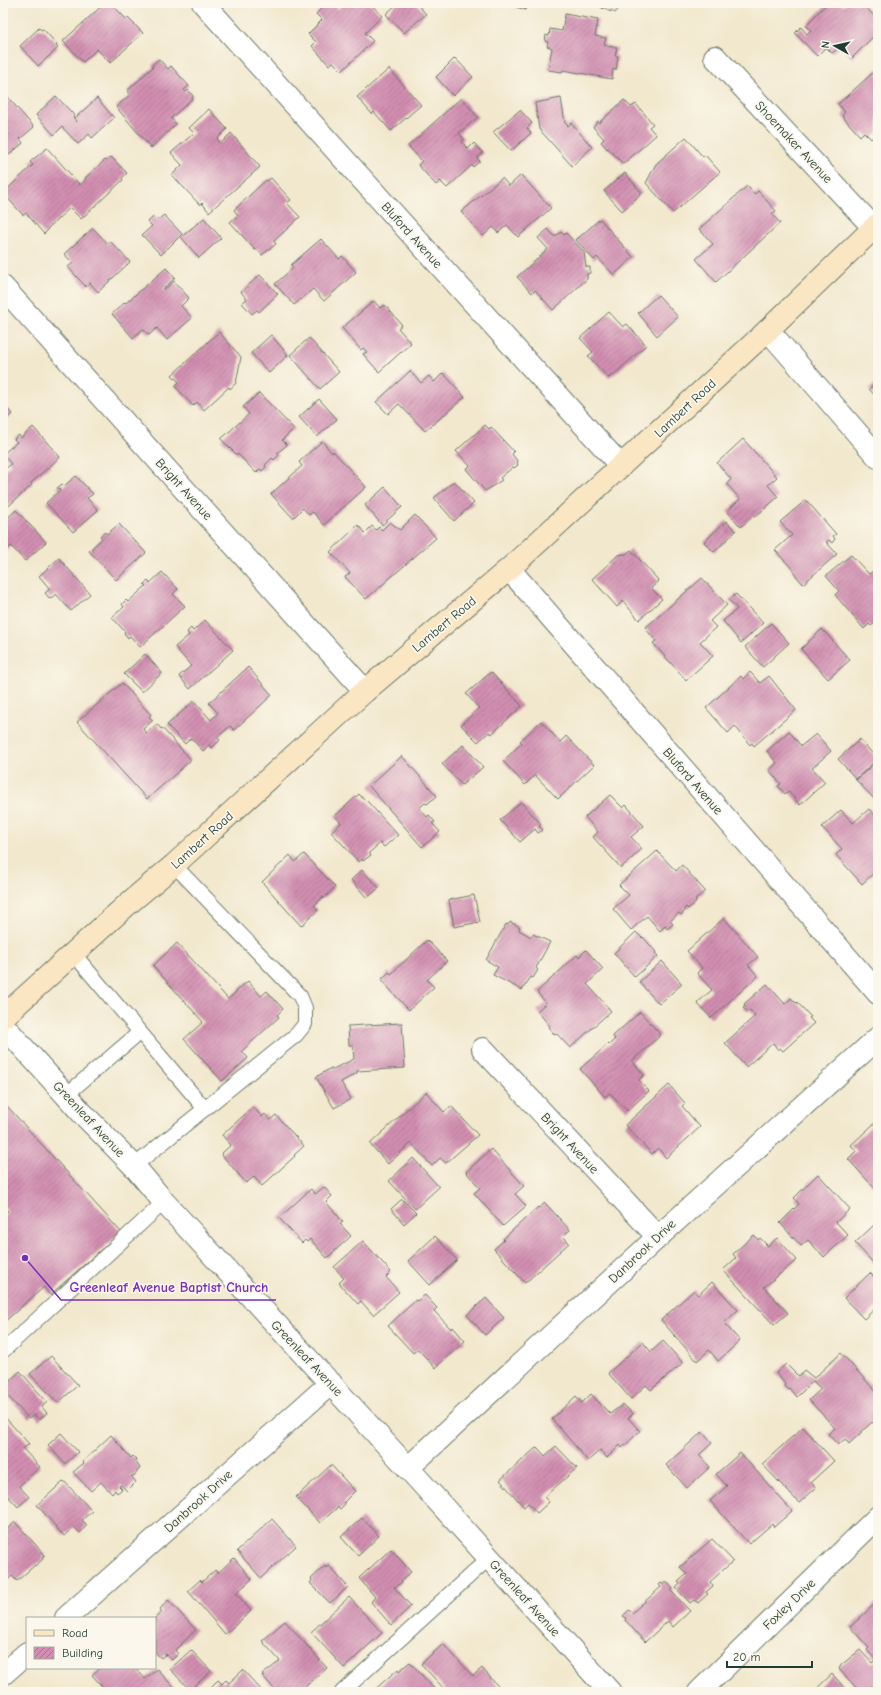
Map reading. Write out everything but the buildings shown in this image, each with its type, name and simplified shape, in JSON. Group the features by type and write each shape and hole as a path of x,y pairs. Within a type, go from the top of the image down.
{"main road":[{"name":"Lambert Road","path":"3,1017 73,953 174,865 365,691 508,569 768,330 876,226"}],"street":[{"name":"Bluford Avenue","path":"203,3 621,466"},
{"name":"Shoemaker Avenue","path":"715,57 876,226"},
{"name":"Bright Avenue","path":"3,287 365,691"},
{"path":"768,330 878,457"},
{"name":"Bluford Avenue","path":"508,569 878,993"},
{"name":"Greenleaf Avenue","path":"3,1025 66,1095 134,1166 164,1202 408,1468 610,1692"},
{"name":"Danbrook Drive","path":"408,1468 658,1237 878,1038"},
{"name":"Bright Avenue","path":"483,1049 658,1237"},
{"name":"Danbrook Drive","path":"67,1617 331,1384"},
{"name":"Foxley Drive","path":"699,1692 878,1516"},
{"path":"3,1674 26,1654"}],"lane":[{"path":"134,1166 296,1035 305,1024 305,1008 300,996 174,865"},
{"path":"73,953 205,1109"},
{"path":"66,1095 140,1032"},
{"path":"3,1351 164,1202"},
{"path":"342,1692 489,1558"}],"place":[{"name":"Greenleaf Avenue Baptist Church","path":"25,1258"}]}
